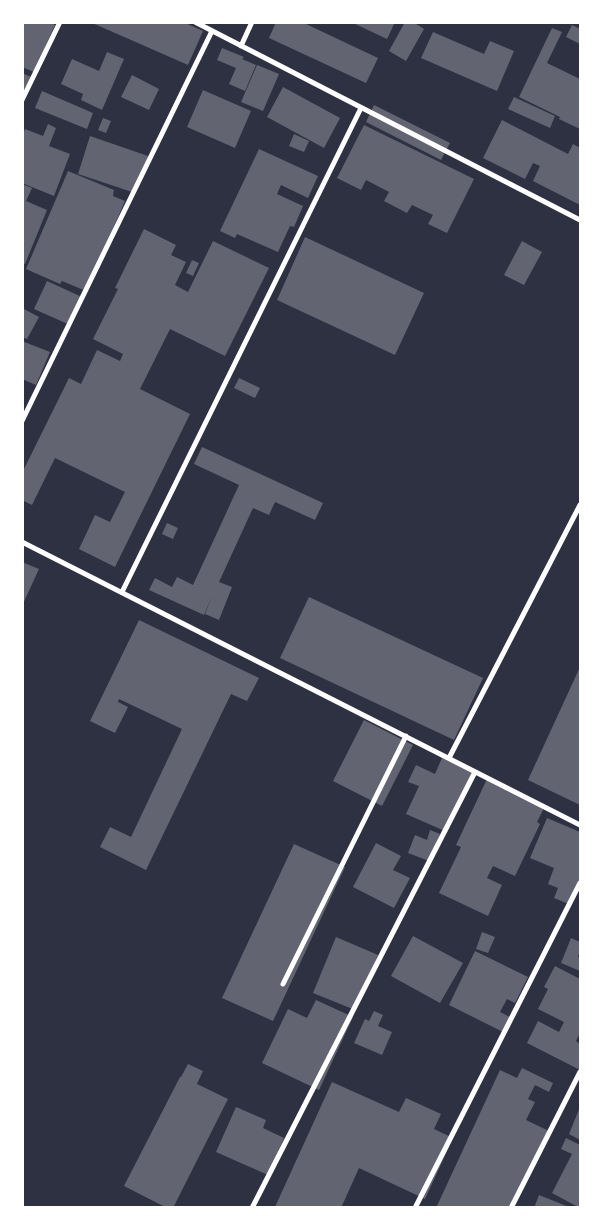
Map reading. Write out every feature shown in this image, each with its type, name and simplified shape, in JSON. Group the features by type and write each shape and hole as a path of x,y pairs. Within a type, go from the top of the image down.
{"street":[{"path":"22,100 60,22"},
{"path":"195,22 580,219"},
{"path":"241,46 252,22"},
{"path":"22,421 212,31"},
{"path":"122,592 361,108"},
{"path":"449,758 580,505"},
{"path":"22,542 580,825"},
{"path":"283,984 406,736"},
{"path":"252,1208 475,772"},
{"path":"415,1208 580,883"},
{"path":"511,1208 580,1072"}],"building":[{"path":"22,22 50,22 55,25 34,72 22,67"},
{"path":"90,22 183,22 203,31 188,65"},
{"path":"276,22 306,22 306,24 378,58 366,83 269,38"},
{"path":"351,22 395,22 387,39"},
{"path":"405,22 413,22 424,29 406,61 389,51"},
{"path":"572,25 580,29 580,44 566,37"},
{"path":"552,28 562,32 547,63 580,79 580,129 519,97"},
{"path":"433,32 484,54 490,41 514,51 497,91 421,58"},
{"path":"222,48 244,57 242,59 256,65 245,91 229,84 236,68 217,60"},
{"path":"107,52 124,59 102,110 81,100 83,94 61,84 72,59 99,71"},
{"path":"257,65 279,74 263,111 241,102"},
{"path":"22,73 31,77 22,94"},
{"path":"132,75 159,89 149,110 121,97"},
{"path":"283,87 340,118 324,148 267,117"},
{"path":"203,90 251,111 235,148 187,127"},
{"path":"42,91 93,113 87,129 35,108"},
{"path":"514,97 555,116 550,128 508,109"},
{"path":"374,105 450,143 441,160 366,122"},
{"path":"103,118 111,121 106,133 98,130"},
{"path":"502,120 568,154 573,144 580,148 580,205 533,181 540,166 533,163 525,179 483,158"},
{"path":"48,124 56,128 49,146 70,154 54,196 22,183 22,136 25,129 43,136"},
{"path":"364,125 474,179 447,233 428,224 433,215 412,205 407,213 384,201 389,192 366,180 361,190 337,178"},
{"path":"294,134 309,141 304,152 289,146"},
{"path":"90,136 148,156 135,193 78,174"},
{"path":"259,149 318,176 308,198 281,185 277,194 303,206 294,227 290,226 278,252 237,234 235,238 220,231"},
{"path":"68,171 114,190 113,196 125,201 86,291 62,281 60,284 26,269"},
{"path":"22,184 32,188 26,201 47,210 25,264 22,263"},
{"path":"144,229 176,245 171,255 186,262 175,285 188,292 213,241 269,268 225,356 170,329 140,389 190,414 115,567 79,549 95,515 110,522 125,492 55,458 32,505 22,500 22,473 69,378 81,384 97,350 120,361 123,354 93,339 118,289 115,288"},
{"path":"305,237 424,293 395,355 277,300"},
{"path":"522,241 542,252 524,285 504,275"},
{"path":"192,260 199,263 193,276 186,273"},
{"path":"47,281 82,297 70,325 34,309"},
{"path":"22,308 39,317 27,339 22,337"},
{"path":"22,341 50,352 36,385 22,379"},
{"path":"239,378 260,388 255,398 234,388"},
{"path":"202,447 323,503 315,520 275,502 269,515 253,508 219,582 232,587 219,620 205,614 212,596 204,615 149,590 155,578 172,587 177,577 193,585 239,485 194,464"},
{"path":"167,523 178,528 173,539 162,534"},
{"path":"22,562 39,569 22,606"},
{"path":"309,597 483,678 454,740 280,658"},
{"path":"139,620 259,678 247,701 231,694 146,870 100,847 110,827 131,837 182,729 119,699 118,702 128,707 115,733 90,721"},
{"path":"580,667 580,805 528,780"},
{"path":"364,720 413,745 382,806 333,781"},
{"path":"442,758 474,772 447,832 406,814 419,786 408,782 416,765 435,774"},
{"path":"487,779 545,806 537,822 540,824 515,876 493,866 487,878 502,885 488,916 439,893 461,847 456,845"},
{"path":"547,818 580,832 580,883 571,905 554,898 558,888 548,884 554,868 530,858"},
{"path":"430,830 440,834 429,861 408,853 415,835 427,840"},
{"path":"376,843 401,856 393,870 410,878 394,908 353,887"},
{"path":"294,844 345,867 273,1021 222,998"},
{"path":"482,932 495,937 488,953 476,949"},
{"path":"413,936 463,963 440,1003 391,976"},
{"path":"336,937 378,955 355,1010 313,993"},
{"path":"571,938 580,942 578,957 580,958 580,971 561,963"},
{"path":"475,951 528,977 515,1003 507,999 500,1012 512,1018 505,1033 449,1005"},
{"path":"555,966 580,979 580,1033 576,1041 580,1044 580,1070 527,1043 538,1021 559,1032 564,1022 538,1009 548,989 544,987"},
{"path":"316,1000 353,1017 319,1090 262,1063 288,1009 307,1018"},
{"path":"374,1011 383,1015 378,1026 392,1032 382,1055 354,1043 365,1019 369,1021"},
{"path":"188,1064 203,1071 197,1084 228,1099 173,1208 167,1208 124,1186"},
{"path":"522,1068 553,1083 549,1092 535,1085 528,1099 535,1102 526,1120 549,1131 513,1208 436,1208 500,1070 517,1078"},
{"path":"332,1082 399,1112 406,1098 441,1114 434,1129 453,1138 425,1199 359,1168 341,1208 275,1207"},
{"path":"236,1107 266,1120 263,1128 284,1138 268,1175 216,1152"},
{"path":"580,1107 580,1140 569,1134"},
{"path":"566,1138 580,1145 580,1208 552,1193 572,1154 561,1149"},
{"path":"539,1195 569,1207 569,1208 534,1208"}]}
